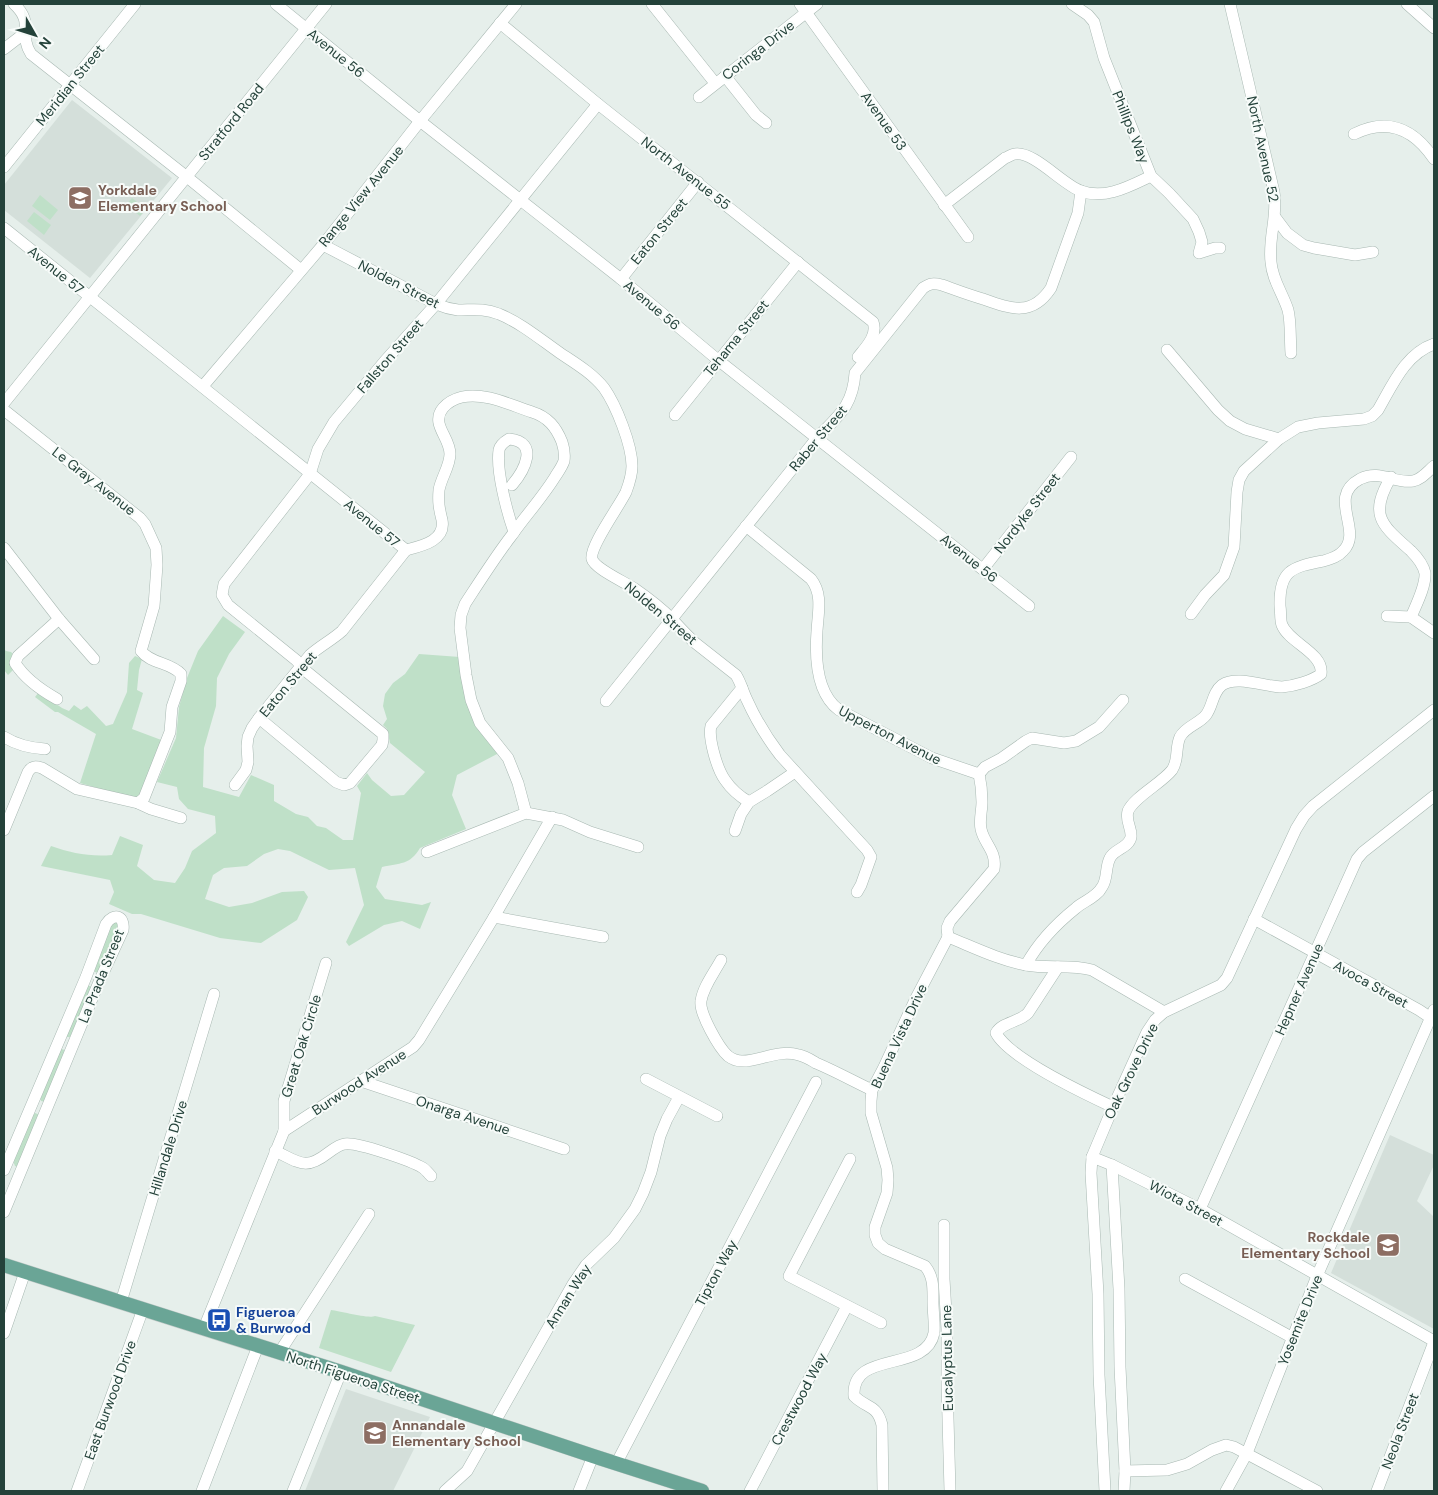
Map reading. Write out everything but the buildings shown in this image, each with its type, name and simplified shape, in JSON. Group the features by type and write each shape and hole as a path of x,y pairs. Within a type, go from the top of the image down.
{"main road":[{"name":"North Figueroa Street","path":"4,1265 342,1372 702,1491"}],"street":[{"path":"14,4 22,11 26,20 26,45 32,54 188,176 301,270"},
{"name":"Meridian Street","path":"4,167 135,4"},
{"name":"Avenue 56","path":"276,4 420,121 621,279 718,360 1029,606"},
{"name":"Stratford Road","path":"4,402 326,4"},
{"name":"Range View Avenue","path":"203,386 301,270 516,4"},
{"path":"652,4 715,83"},
{"name":"Coringa Drive","path":"699,97 803,8 817,4"},
{"name":"Phillips Way","path":"1072,4 1088,14 1094,22 1104,58 1150,176 1193,219 1202,242 1200,253 1220,248"},
{"name":"North Avenue 52","path":"1230,4 1276,203 1270,262 1288,311 1291,352"},
{"path":"1407,4 1434,28"},
{"name":"Avenue 53","path":"803,8 968,237"},
{"name":"North Avenue 55","path":"500,23 598,104 873,322 875,332 856,360 855,373"},
{"path":"4,49 26,32"},
{"path":"725,76 756,115 766,123"},
{"name":"Fallston Street","path":"301,666 228,605 222,595 224,584 310,474 318,449 334,422 436,304 598,104"},
{"path":"1354,134 1376,126 1399,129 1419,139 1434,159"},
{"path":"944,205 1005,158 1014,154 1022,154 1032,158 1081,191 1096,194 1113,192 1150,176"},
{"name":"Eaton Street","path":"621,279 698,182"},
{"name":"Raber Street","path":"606,702 817,438 843,412 854,388 855,373 923,288 928,284 942,285 1001,306 1015,309 1032,306 1045,298 1051,288 1078,213 1081,191"},
{"path":"1275,217 1288,232 1304,245 1355,255 1374,252"},
{"name":"Avenue 57","path":"4,228 406,550 433,541 438,535 442,521 438,500 450,454 448,444 439,426 438,418 441,410 448,403 454,399 470,396 490,398 537,413 554,425 564,447 565,454 562,466 540,500 514,532 465,604 461,615 460,628 466,675 473,706 480,723 508,758 518,783 526,813"},
{"name":"Nolden Street","path":"322,244 436,304 459,310 484,310 512,320 590,374 604,389 611,399 622,426 631,453 632,467 626,492 596,542 592,552 592,559 596,564 639,592 672,619 695,642 736,675 768,740 871,856 857,892"},
{"name":"Tehama Street","path":"675,415 798,262"},
{"path":"1191,614 1205,595 1224,575 1234,547 1239,480 1244,471 1279,439 1298,427 1318,423 1357,421 1372,416 1378,410 1405,365 1426,346 1434,344"},
{"path":"1167,350 1218,410 1230,421 1245,429 1279,439"},
{"name":"Le Gray Avenue","path":"4,410 140,518 145,524 156,548 157,575 154,606 141,651 151,660 172,666 181,674 181,681 172,707 170,732 144,798 138,803"},
{"path":"512,485 527,462 527,451 520,441 509,439 503,442 499,449 506,508 514,532"},
{"name":"Nordyke Street","path":"983,570 1071,457"},
{"path":"1026,965 1039,945 1066,916 1102,889 1110,858 1129,841 1131,835 1127,820 1129,810 1135,802 1171,772 1176,764 1180,737 1186,729 1207,713 1214,694 1222,686 1232,682 1282,687 1317,677 1321,674 1320,662 1288,634 1282,626 1280,592 1282,582 1288,573 1296,568 1337,556 1344,551 1350,536 1345,499 1353,484 1360,479 1381,475 1413,481 1419,479 1434,466"},
{"path":"1390,477 1380,501 1379,512 1382,522 1421,562 1424,573 1424,582 1411,617"},
{"name":"Upperton Avenue","path":"746,526 816,585 818,598 816,634 818,668 825,696 831,704 839,710 932,758 979,774"},
{"path":"4,548 59,619 94,659"},
{"name":"Eaton Street","path":"235,786 246,770 248,762 248,737 259,718 318,648 342,631 406,550"},
{"path":"1387,616 1411,617 1434,633"},
{"path":"57,699 35,685 20,671 15,663 18,656 59,619"},
{"path":"259,718 336,782 344,785 350,783 382,745 384,740 383,734 301,666"},
{"path":"742,688 711,726 709,732 724,779 734,791 749,802"},
{"path":"1123,700 1099,727 1076,741 1064,743 1032,738 985,767 979,774 982,793 980,818 982,832 993,853 994,869 950,921 948,937 1005,960 1026,965 1080,967 1092,970 1164,1012"},
{"name":"Oak Grove Drive","path":"1105,1491 1099,1374 1098,1294 1091,1173 1092,1157 1113,1107 1147,1032 1155,1020 1164,1012 1222,985 1227,978 1296,829 1304,816 1313,806 1434,710"},
{"path":"4,737 14,743 30,748 44,749"},
{"path":"4,830 28,772 36,766 77,789 138,803 181,818"},
{"path":"735,831 741,814 749,802 795,772"},
{"name":"Hepner Avenue","path":"1200,1209 1357,859 1363,852 1434,796"},
{"path":"427,852 526,813 563,820 590,832 638,847"},
{"name":"Burwood Avenue","path":"284,1131 413,1047 419,1040 552,817"},
{"name":"La Prada Street","path":"4,1168 86,977 106,924 110,918 117,917 123,925 122,930 4,1212"},
{"path":"494,917 603,937"},
{"name":"Avoca Street","path":"1254,919 1411,1006 1433,1016"},
{"name":"Buena Vista Drive","path":"938,1280 924,1266 885,1249 878,1243 874,1235 887,1194 888,1180 887,1168 875,1133 871,1114 872,1090 916,998 948,937"},
{"path":"721,960 709,981 700,1003 702,1012 716,1040 728,1057 742,1061 783,1054 798,1055 872,1090"},
{"name":"Great Oak Circle","path":"284,1131 284,1101 326,963"},
{"path":"1058,967 1024,1018 997,1030 996,1033 999,1040 1012,1051 1040,1069 1113,1107"},
{"path":"86,977 99,982"},
{"name":"Hillandale Drive","path":"122,1302 214,994"},
{"name":"Yosemite Drive","path":"1226,1491 1247,1453 1317,1276 1433,1016"},
{"path":"58,1041 72,1047"},
{"path":"646,1079 717,1116"},
{"name":"Onarga Avenue","path":"361,1081 564,1149"},
{"name":"Tipton Way","path":"616,1464 816,1082"},
{"name":"Annan Way","path":"445,1491 467,1471 573,1284 586,1265 614,1238 635,1209 651,1172 660,1136 679,1097"},
{"path":"32,1105 46,1110"},
{"path":"204,1328 284,1131"},
{"path":"275,1151 303,1164 317,1162 331,1150 345,1144 368,1148 407,1160 423,1168 431,1176"},
{"name":"Wiota Street","path":"1092,1157 1200,1209 1434,1342"},
{"path":"850,1159 789,1276 881,1323"},
{"path":"1112,1165 1119,1288 1124,1491"},
{"path":"4,1168 20,1174"},
{"path":"278,1353 370,1214"},
{"name":"Eucalyptus Lane","path":"944,1224 938,1280 947,1329 950,1491"},
{"path":"4,1333 25,1272"},
{"path":"1185,1279 1293,1338"},
{"path":"883,1491 882,1425 880,1416 874,1409 858,1400 854,1396 853,1389 861,1374 868,1369 917,1355 924,1350 934,1333 938,1280"},
{"name":"Crestwood Way","path":"750,1491 847,1306"},
{"name":"East Burwood Drive","path":"77,1491 142,1309"},
{"name":"Neola Street","path":"1377,1491 1434,1342"},
{"path":"202,1491 258,1346"},
{"path":"293,1491 342,1372"},
{"path":"1125,1472 1167,1470 1187,1464 1212,1450 1226,1445 1247,1453 1317,1491"},
{"path":"579,1491 593,1456"}],"shaded area":[{"name":"Yorkdale Elementary School","path":"72,100 172,178 90,278 4,210 4,185"},
{"name":"Rockdale Elementary School","path":"1390,1135 1434,1155 1434,1165 1417,1201 1434,1217 1434,1329 1331,1273"},
{"name":"Annandale Elementary School","path":"346,1389 430,1417 393,1491 305,1491"}],"green space":[{"path":"40,195 58,210 50,220 32,206"},
{"path":"132,198 146,209 140,216 126,205"},
{"path":"34,212 51,225 44,235 27,221"},
{"path":"223,616 245,632 229,654 217,678 216,706 204,748 203,787 239,797 251,775 274,785 274,801 296,814 308,817 317,826 326,828 343,840 353,840 361,793 357,786 367,773 372,780 391,796 404,795 425,772 390,743 387,729 383,725 387,719 383,706 385,694 393,683 405,674 419,654 460,657 468,700 499,753 457,775 452,795 466,829 420,848 408,860 399,864 382,867 376,887 385,899 422,905 431,902 420,929 402,921 384,925 349,946 346,942 364,905 355,868 329,870 290,851 278,849 264,854 247,866 224,868 213,875 205,899 229,907 252,903 282,892 304,891 308,897 297,920 261,943 220,938 141,914 132,914 109,904 114,892 110,880 41,866 51,846 81,854 112,855 120,836 143,845 137,866 154,880 175,883 185,868 192,851 216,833 215,816 188,809 179,799 177,787 157,782 176,738 179,707 187,678 198,651"},
{"path":"4,649 14,655 15,668 8,675 4,670"},
{"path":"135,656 142,659 137,690 143,693 132,729 164,741 140,797 129,797 80,783 96,734 55,712 35,697 39,692 69,711 74,705 81,710 87,706 106,726 113,724 127,692 129,663"},
{"path":"114,921 120,925 98,973 95,972 93,969"},
{"path":"87,985 92,987 70,1037 67,1037 66,1033"},
{"path":"61,1049 65,1050 45,1102 41,1101 40,1097"},
{"path":"35,1113 40,1115 18,1167 15,1166 13,1161"},
{"path":"331,1310 361,1316 375,1316 415,1325 391,1372 319,1348"}],"place":[{"name":"Yorkdale Elementary School","path":"80,198"},
{"name":"Rockdale Elementary School","path":"1388,1245"},
{"name":"Figueroa & Burwood","path":"219,1320"},
{"name":"Annandale Elementary School","path":"375,1433"}]}
